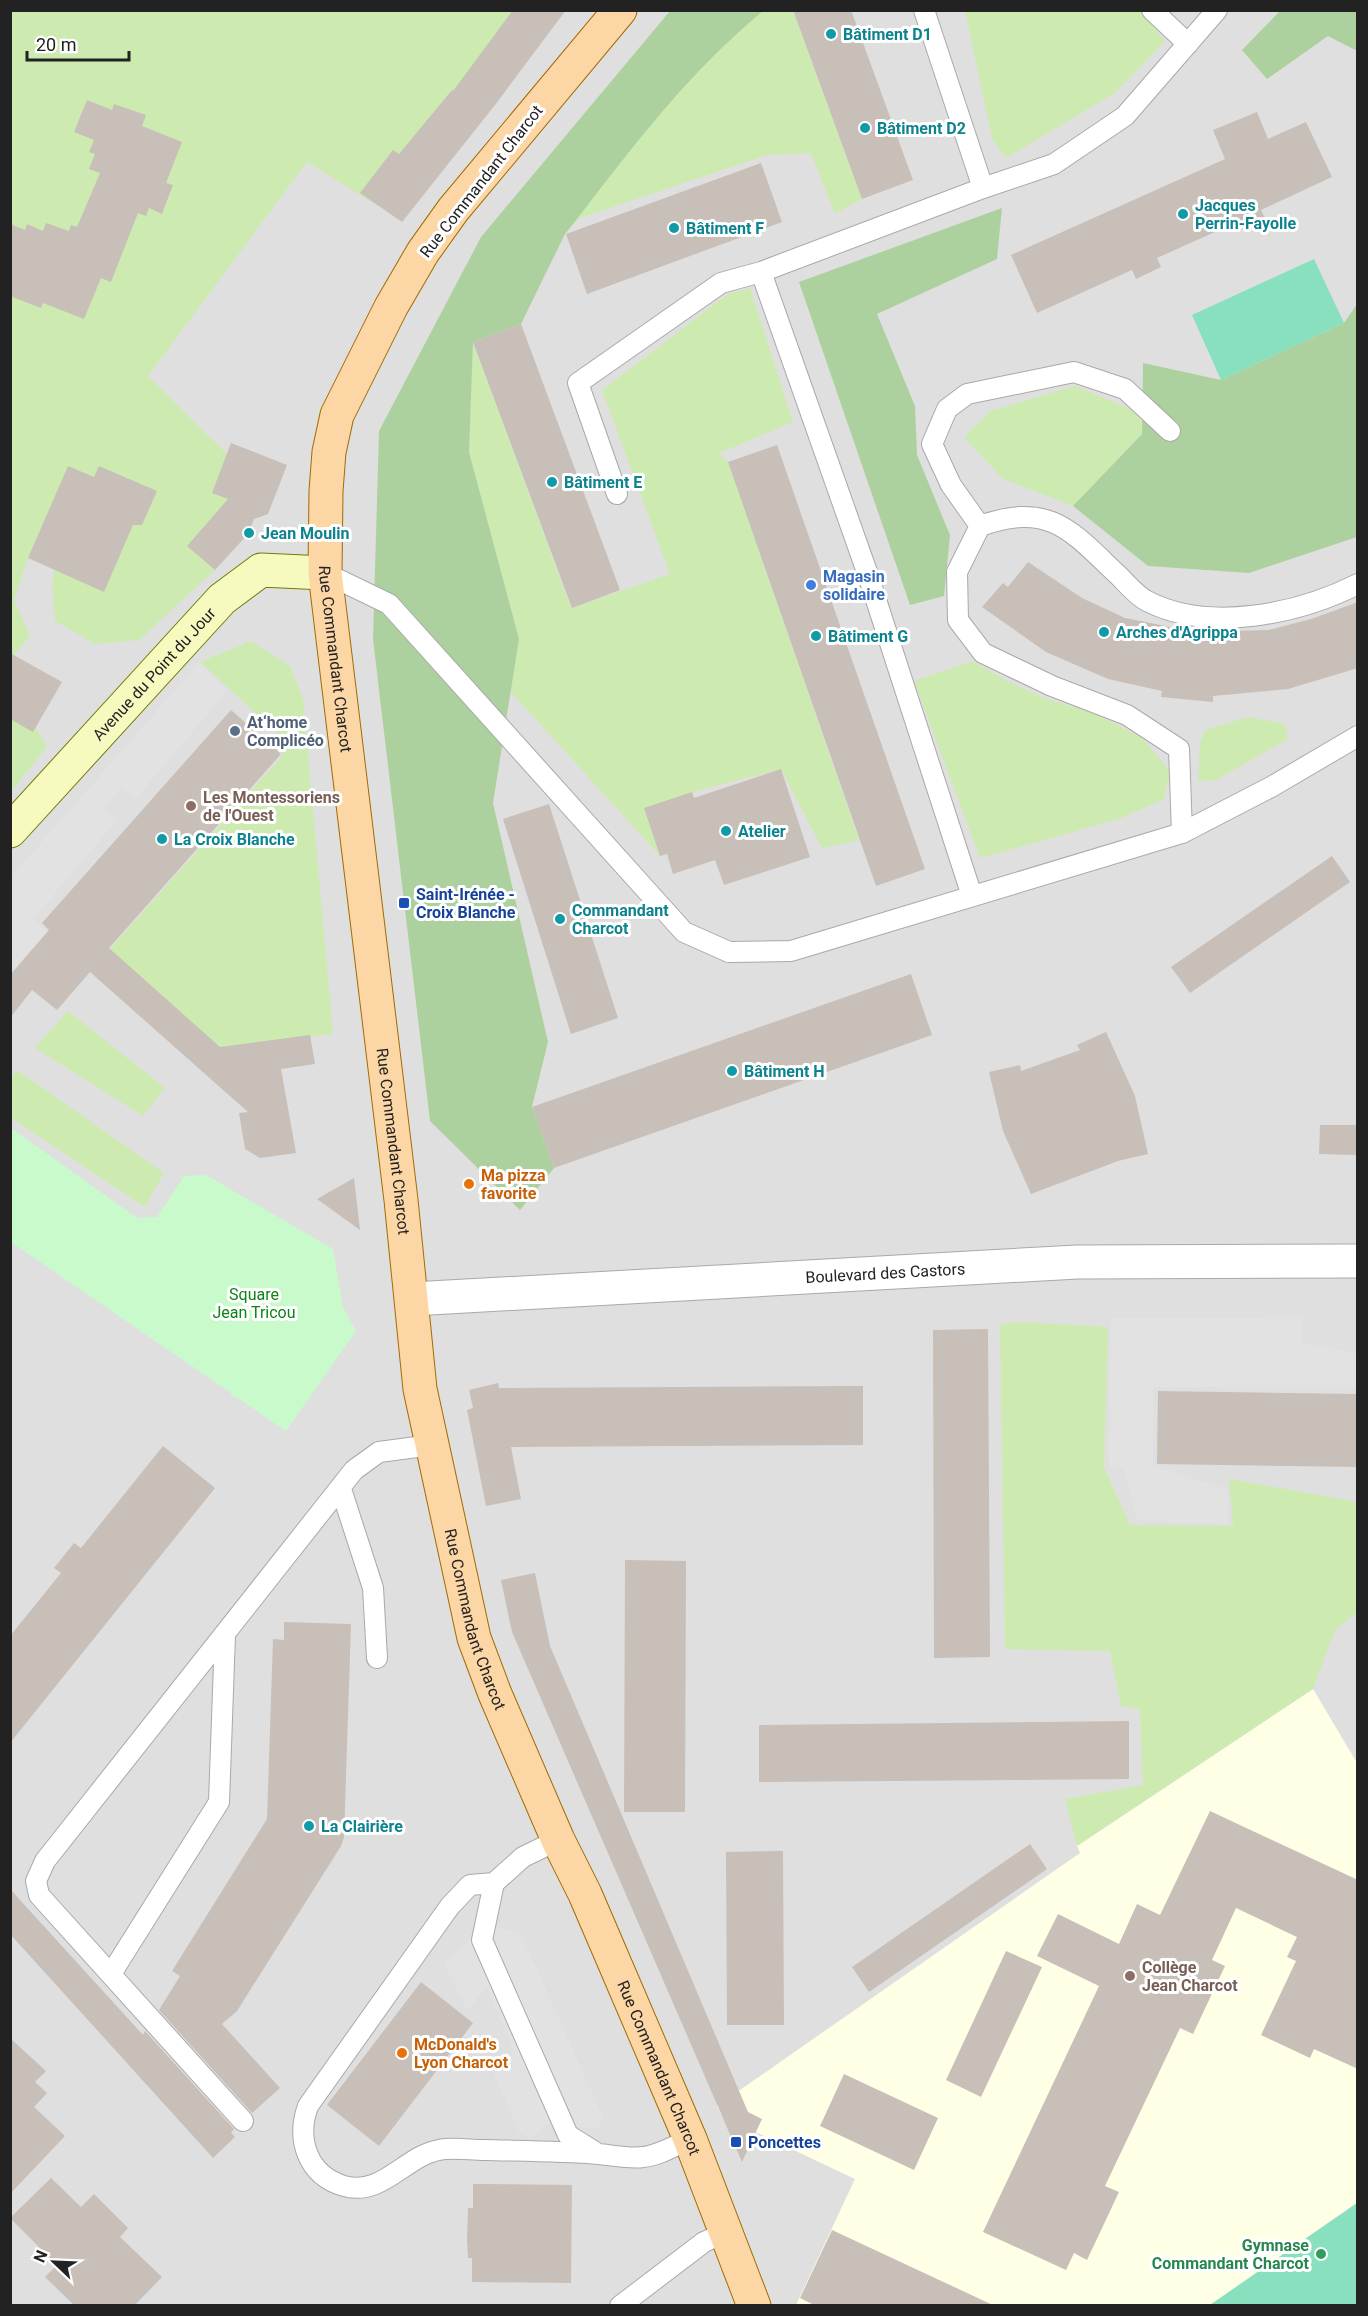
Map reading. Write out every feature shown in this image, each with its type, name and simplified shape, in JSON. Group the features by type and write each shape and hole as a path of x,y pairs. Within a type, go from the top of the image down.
{"main road":[{"name":"Rue Commandant Charcot","path":"620,10 453,210 423,252 391,307 337,416 329,452 326,491 325,573 412,1299 420,1389 474,1638 495,1694 558,1840 590,1905 690,2139 754,2306"},
{"name":"Avenue du Point du Jour","path":"10,831 222,599 261,570 325,573"}],"street":[{"name":"Boulevard des Castors","path":"412,1299 1077,1262 1358,1261"}],"lane":[{"path":"924,10 983,188"},
{"path":"1152,10 1188,44"},
{"path":"617,494 578,383 721,283 761,272 983,188 1054,164 1125,116 1217,10"},
{"path":"761,272 867,572 972,896"},
{"path":"980,526 951,485 932,444 947,409 967,394 1074,372 1125,389 1170,431"},
{"path":"1182,833 1179,749 1127,715 1052,686 983,652 958,620 957,572 980,526 1006,517 1038,516 1068,528 1146,601 1192,617 1259,616 1318,603 1358,584"},
{"path":"325,573 389,604 684,932 729,952 791,951 1182,833 1271,787 1358,736"},
{"path":"243,2121 39,1895 36,1881 45,1862 354,1470 379,1452 432,1445"},
{"path":"341,1489 373,1588 377,1658"},
{"path":"111,1974 219,1802 225,1635"},
{"path":"558,1840 523,1857 494,1883 482,1940 568,2135 599,2154"},
{"path":"494,1883 470,1885 450,1906 308,2106 302,2124 302,2143 313,2163 329,2179 345,2186 362,2188 385,2181 421,2156 439,2150 599,2154 644,2158 690,2139"},
{"path":"620,2306 704,2242 726,2232"}],"shaded area":[{"path":"11,11 1357,11 1357,2305 11,2306"},
{"path":"200,662 228,690 136,798 122,787 104,808 117,820 33,919 48,932 11,975 11,877"},
{"path":"1302,1317 1301,1342 1357,1354 1357,1387 1153,1387 1153,1466 1228,1489 1228,1524 1137,1520 1124,1468 1109,1467 1110,1318"},
{"name":"Collège Jean Charcot","path":"1313,1689 1357,1763 1357,2203 1210,2305 796,2305 855,2179 722,2116 717,2106 1080,1853 1077,1846"},
{"path":"485,1926 520,1932 602,2115 600,2129 545,2124 532,2139 519,2132 493,2072 514,2051 487,1986 467,2011 444,1964"}],"green space":[{"path":"11,11 536,11 383,209 307,162 148,376 237,464 215,570 139,640 95,644 55,621 52,584 58,548 28,558 14,600 30,636 14,655 24,707 47,747 11,792"},
{"path":"670,11 763,11 711,58 687,84 642,136 565,234 521,324 473,342 469,452 519,639 493,803 548,1042 532,1107 554,1168 520,1210 430,1121 373,639 379,431 481,237"},
{"path":"763,11 793,11 862,199 835,214 811,153 767,155 577,219 642,136 687,84 711,58"},
{"path":"965,11 1175,11 1156,31 1165,41 1115,93 1006,158 992,139"},
{"path":"1280,11 1357,11 1357,51 1328,36 1267,79 1242,50"},
{"path":"1002,208 997,259 877,314 915,406 917,455 950,535 944,596 910,605 799,282"},
{"path":"1314,259 1344,323 1221,380 1192,315"},
{"path":"750,288 793,422 719,453 728,462 859,840 822,848 781,769 692,792 644,808 660,856 511,692 518,635 469,452 473,342 571,608 670,574 602,390 729,293"},
{"path":"1357,304 1357,537 1249,573 1148,566 1073,506 1142,434 1143,363 1221,380 1344,323"},
{"path":"1075,386 1143,414 1142,434 1073,506 1003,479 964,437 991,411"},
{"path":"251,641 290,666 303,699 333,1034 220,1047 108,951 283,755 285,740 200,662"},
{"path":"973,661 1009,682 1044,698 1096,714 1142,738 1170,771 1164,799 1119,819 980,858 914,681"},
{"path":"1248,717 1285,724 1288,739 1216,780 1198,781 1200,743 1205,730"},
{"path":"68,1011 165,1088 143,1116 35,1048"},
{"path":"17,1070 164,1173 145,1207 11,1118 11,1079"},
{"name":"Square Jean Tricou","path":"11,1128 137,1218 157,1217 184,1176 206,1175 333,1249 343,1307 356,1331 286,1431 236,1397 232,1397 231,1393 11,1242"},
{"path":"1017,1322 1108,1327 1104,1467 1130,1525 1233,1526 1229,1479 1357,1502 1357,1612 1335,1630 1313,1689 1077,1846 1065,1799 1143,1785 1140,1709 1121,1706 1110,1651 1005,1649 1000,1325"},
{"name":"Gymnase Commandant Charcot","path":"1357,2203 1357,2305 1210,2305"}],"building":[{"path":"513,10 566,10 495,105 402,222 360,193 393,150 399,154 453,91"},
{"name":"Bâtiment D2","path":"793,10 851,10 913,180 862,199"},
{"path":"87,100 112,110 114,104 146,115 142,126 182,142 166,183 173,185 162,214 149,208 146,216 138,213 111,282 101,278 84,319 43,303 41,308 10,296 10,224 25,230 27,224 43,231 46,223 69,231 71,225 77,227 100,173 89,169 95,154 89,152 94,140 74,132"},
{"name":"Jacques Perrin-Fayolle","path":"1257,112 1268,139 1306,122 1332,177 1261,210 1265,218 1240,229 1237,222 1157,258 1161,267 1136,279 1132,270 1037,313 1011,255 1225,159 1213,130"},
{"name":"Bâtiment F","path":"761,163 782,222 587,294 566,234"},
{"name":"Bâtiment E","path":"521,324 620,590 572,608 473,342"},
{"path":"231,443 287,465 268,514 254,519 248,534 215,570 187,546 228,499 212,493"},
{"name":"Bâtiment G","path":"777,445 925,869 876,886 728,462"},
{"path":"68,466 94,477 99,466 157,491 142,525 133,525 104,592 28,558"},
{"name":"Arches d'Agrippa","path":"1028,562 1082,598 1125,618 1196,632 1269,630 1311,619 1358,602 1358,668 1288,689 1213,696 1213,702 1161,697 1162,691 1108,679 1046,652 982,607 1003,583 1008,587"},
{"path":"10,653 62,682 33,732 10,719"},
{"path":"231,710 281,754 109,948 220,1047 310,1035 315,1064 281,1069 296,1153 260,1158 245,1149 239,1113 248,1112 90,972 57,1010 32,990 10,1018 10,975 49,930 42,923"},
{"name":"Atelier","path":"781,769 810,857 724,885 715,860 673,874 667,854 660,856 644,808 692,792 694,798"},
{"name":"Commandant Charcot","path":"549,804 618,1018 571,1034 503,819"},
{"path":"1332,856 1350,882 1190,993 1171,967"},
{"name":"Bâtiment H","path":"911,974 932,1035 554,1168 532,1107"},
{"path":"1106,1032 1135,1096 1148,1154 1118,1161 1031,1194 1003,1131 989,1072 1020,1065 1021,1071 1080,1050 1077,1045"},
{"path":"1320,1125 1358,1125 1358,1155 1319,1154"},
{"path":"354,1178 360,1230 317,1199"},
{"path":"988,1329 990,1657 934,1658 933,1330"},
{"path":"498,1383 499,1388 863,1386 863,1445 511,1447 521,1499 486,1506 467,1410 473,1408 469,1390"},
{"path":"1158,1391 1358,1394 1358,1467 1157,1464"},
{"path":"163,1446 215,1488 10,1743 10,1636 61,1573 54,1568 74,1543 81,1548"},
{"path":"625,1560 686,1561 685,1812 624,1812"},
{"path":"535,1573 550,1646 748,2112 762,2119 742,2162 512,1632 501,1580"},
{"name":"La Clairière","path":"284,1622 351,1624 344,1837 341,1846 237,2011 222,2024 280,2088 252,2113 159,2010 180,1976 172,1971 267,1819 273,1639 284,1640"},
{"path":"1129,1721 1129,1779 759,1782 759,1725"},
{"path":"1210,1811 1358,1880 1358,2069 1314,2049 1310,2058 1261,2035 1296,1961 1287,1957 1297,1937 1236,1908 1212,1960 1225,1966 1193,2034 1180,2028 1105,2186 1119,2192 1087,2260 1074,2253 1066,2270 983,2232 1099,1986 1037,1956 1058,1914 1119,1944 1137,1904 1160,1915"},
{"path":"1030,1844 1047,1869 869,1992 852,1967"},
{"path":"783,1851 784,2025 727,2025 726,1852"},
{"path":"10,1889 143,2035 145,2031 234,2129 231,2133 235,2137 213,2158 10,1934"},
{"path":"1006,1951 1042,1967 981,2097 946,2080"},
{"path":"421,1982 473,2023 379,2146 327,2105"},
{"path":"10,2038 46,2071 35,2082 47,2093 34,2107 65,2136 10,2194"},
{"path":"844,2074 938,2118 914,2170 820,2126"},
{"path":"51,2178 81,2207 94,2194 128,2228 120,2237 162,2277 134,2306 75,2306 45,2277 57,2265 10,2218"},
{"path":"473,2184 572,2185 571,2283 472,2282 472,2258 468,2258 467,2241 468,2208 473,2208"},
{"path":"832,2230 995,2306 816,2306 800,2298"}],"place":[{"name":"Bâtiment D1","path":"831,34"},
{"name":"Bâtiment D2","path":"865,128"},
{"name":"Jacques Perrin-Fayolle","path":"1183,214"},
{"name":"Bâtiment F","path":"674,228"},
{"name":"Bâtiment E","path":"552,482"},
{"name":"Jean Moulin","path":"249,533"},
{"name":"Magasin solidaire","path":"811,585"},
{"name":"Arches d'Agrippa","path":"1104,632"},
{"name":"Bâtiment G","path":"816,636"},
{"name":"At‘home Complicéo","path":"235,731"},
{"name":"Les Montessoriens de l'Ouest","path":"191,806"},
{"name":"Atelier","path":"726,831"},
{"name":"La Croix Blanche","path":"162,839"},
{"name":"Saint-Irénée - Croix Blanche","path":"404,903"},
{"name":"Commandant Charcot","path":"560,919"},
{"name":"Bâtiment H","path":"732,1071"},
{"name":"Ma pizza favorite","path":"469,1184"},
{"name":"La Clairière","path":"309,1826"},
{"name":"Collège Jean Charcot","path":"1130,1976"},
{"name":"McDonald's Lyon Charcot","path":"402,2053"},
{"name":"Poncettes","path":"736,2142"},
{"name":"Gymnase Commandant Charcot","path":"1321,2254"}]}
